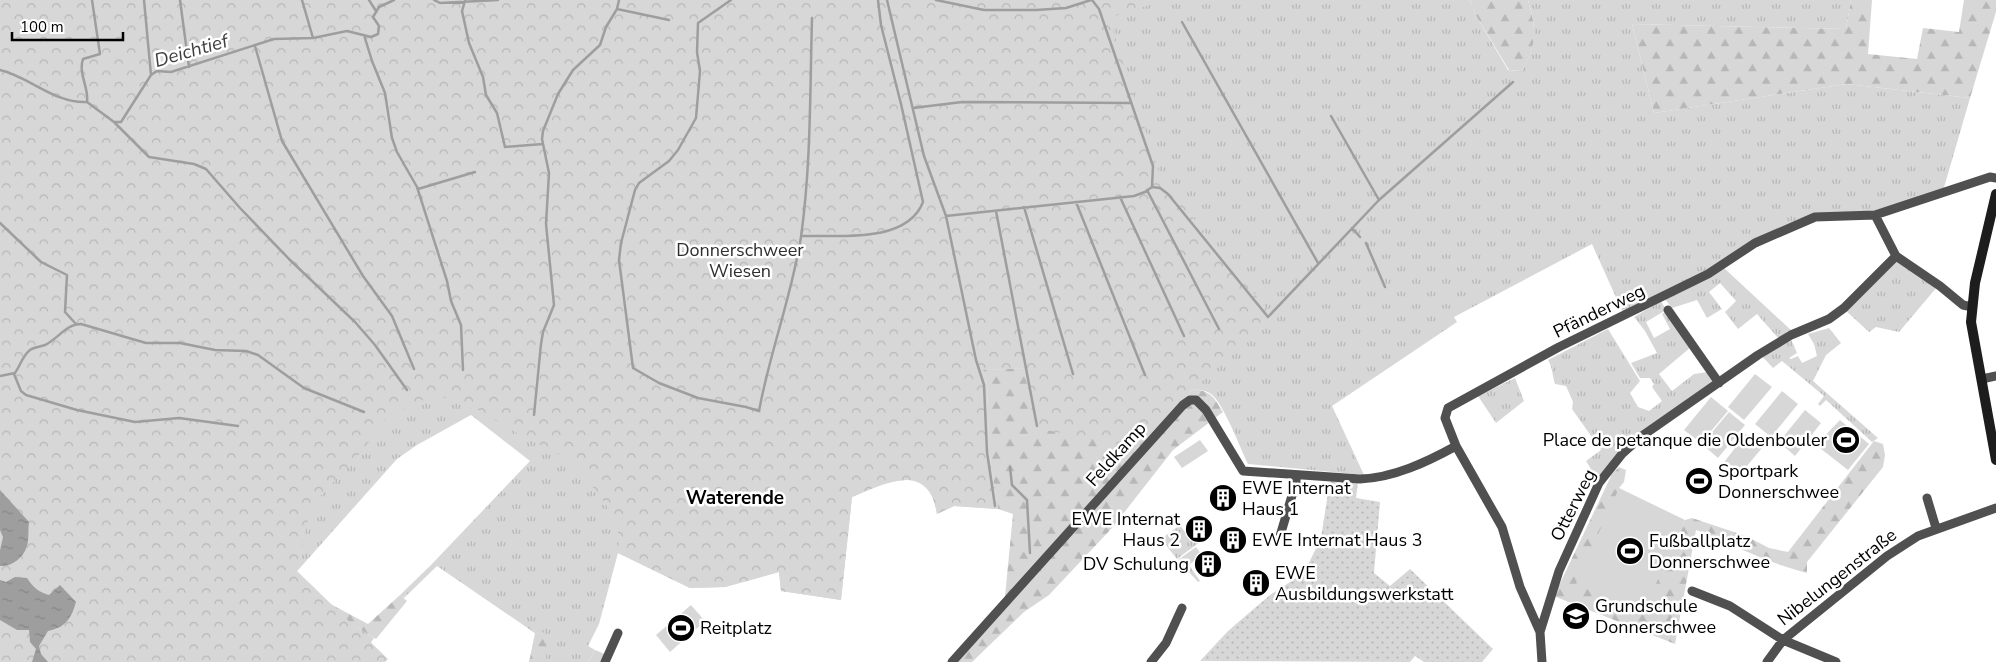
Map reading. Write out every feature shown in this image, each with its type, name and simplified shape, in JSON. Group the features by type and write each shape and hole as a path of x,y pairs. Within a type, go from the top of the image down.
{"street":[{"name":"Pfänderweg","path":"1540,632 1520,587 1502,528 1456,446 1445,418 1448,408 1559,348 1708,274 1755,243 1815,217 1875,215 1990,177 1996,178"},
{"path":"1996,194 1993,221 1972,307 1972,331 1996,460"},
{"path":"1875,215 1896,256 1940,286 1963,305 1972,307"},
{"name":"Otterweg","path":"1542,662 1540,632 1559,571 1599,483 1622,454 1642,436 1758,355 1791,335 1829,319 1844,308 1896,256"},
{"path":"1668,310 1719,383"},
{"path":"1982,379 1996,376"},
{"name":"Feldkamp","path":"952,662 1164,425 1190,400 1196,400 1206,410 1243,471 1376,478 1408,468 1456,446"},
{"path":"1280,536 1296,482 1296,475"},
{"path":"1927,498 1936,528"},
{"name":"Nibelungenstraße","path":"1767,662 1782,640 1887,556 1918,536 1936,528 1996,508"},
{"path":"1692,591 1730,606 1782,640 1836,662"},
{"path":"1151,662 1166,644 1182,608"},
{"path":"605,662 618,633"}],"green space":[{"name":"Donnerschweer Wiesen","path":"0,0 1470,0 1475,14 1508,70 1522,71 1531,52 1534,36 1533,20 1528,0 1851,0 1846,29 1632,24 1654,113 1847,84 1970,98 1943,191 1870,212 1813,215 1751,242 1706,273 1623,313 1592,244 1454,317 1457,322 1332,406 1364,475 1248,464 1221,406 1211,394 1200,390 1192,389 1140,448 1035,428 1024,368 983,370 987,384 989,451 998,509 954,506 937,514 932,497 925,487 915,481 904,480 878,486 852,497 841,600 781,591 779,572 725,587 690,588 618,553 599,624 588,646 595,650 588,662 529,662 535,633 437,566 404,598 400,595 530,461 471,415 417,445 397,459 291,578 286,573 298,550 303,525 295,523 286,527 260,574 307,600 305,591 338,608 337,615 374,638 364,653 376,662 326,662 290,642 289,651 304,662 48,662 41,654 39,646 47,630 59,627 70,618 76,602 61,585 49,595 36,589 26,578 15,577 6,582 0,580 0,566 17,562 27,546 29,522 0,490","holes":["171,456 173,460 122,468 119,463","223,461 243,465 263,477 267,488 263,491 232,472 209,466 213,462","89,466 98,468 98,473 44,488 43,481","147,532 155,538 170,552 204,591 231,607 244,622 212,616 187,608 159,593 135,562 139,535"]},
{"name":"Donnerschweer Wiesen","path":"0,0 1165,0 1109,18 1161,178 1274,318 1193,389 1140,448 1035,428 1024,368 983,370 987,384 989,451 998,509 954,506 937,514 932,497 925,487 915,481 904,480 878,486 852,497 841,600 781,591 779,572 725,587 690,588 618,553 619,538 615,517 574,462 520,435 465,402 433,395 387,417 363,450 311,506 297,571 388,659 385,662 0,662"},
{"path":"1470,0 1528,0 1533,20 1534,37 1531,52 1522,71 1509,70 1475,14"},
{"path":"1851,0 1872,0 1868,54 1917,59 1923,28 1959,32 1964,0 1996,0 1996,12 1970,98 1847,84 1654,113 1632,24 1846,29"},
{"path":"1897,259 1937,287 1899,332 1876,327 1869,332 1845,310"},
{"path":"1724,268 1792,331 1779,339 1757,314 1738,329 1725,312 1736,301 1720,283 1709,292 1722,309 1707,318 1697,300 1672,308 1665,299"},
{"path":"1661,301 1666,310 1646,322 1654,338 1670,329 1662,314 1667,311 1691,347 1659,374 1672,391 1694,374 1708,372 1715,382 1663,418 1597,479 1586,461 1601,450 1572,409 1573,402 1566,386 1555,384 1548,360 1608,329 1640,381 1630,393 1638,407 1649,411 1662,401 1652,387 1654,384 1650,378 1640,378 1631,363 1657,353 1645,331 1634,317"},
{"path":"1829,328 1841,343 1826,355 1813,381 1878,438 1872,442 1826,400 1820,406 1818,404 1824,396 1782,361 1773,368 1761,355 1790,337 1797,353 1789,358 1798,356 1802,363 1817,356 1814,344 1808,334"},
{"path":"1024,368 1139,448 1193,389 1208,393 1223,412 1173,450 1112,528 1049,595 1024,612 972,662 955,662 1009,600 1005,596 1013,514 998,509 989,451 987,384 983,370"},
{"path":"1755,374 1772,387 1744,420 1728,407"},
{"path":"1515,378 1524,401 1496,423 1478,396"},
{"path":"1782,391 1798,404 1771,437 1755,424"},
{"path":"1711,397 1728,411 1701,443 1684,430"},
{"path":"1805,410 1821,423 1795,456 1779,442"},
{"path":"1729,412 1745,425 1718,458 1702,444"},
{"path":"1840,420 1869,444 1848,470 1816,445"},
{"path":"1746,434 1762,448 1736,479 1721,466"},
{"path":"1200,440 1208,451 1182,468 1174,457"},
{"path":"1874,441 1883,444 1885,455 1883,467 1807,562 1807,573 1764,559 1696,530 1675,644 1556,597 1555,594 1612,474 1619,467 1626,470 1624,482 1619,488 1643,610 1685,520 1692,518 1746,536 1769,548 1788,552"},
{"path":"1330,480 1358,482 1356,498 1380,502 1374,573 1390,586 1410,569 1493,649 1482,662 1424,662 1415,656 1410,662 1200,661 1228,631 1270,595 1304,573 1321,538"},
{"name":"Fußballplatz Donnerschwee","path":"1619,488 1685,520 1644,610 1576,583"},
{"path":"1180,525 1191,541 1205,533 1208,536 1177,559 1161,539"},
{"path":"1196,547 1202,555 1189,565 1200,581 1198,582 1178,560"},
{"path":"400,595 407,601 376,639 336,615 338,608 368,624"},
{"name":"Reitplatz","path":"691,605 705,621 670,652 656,635"},
{"path":"527,621 550,637 545,662 529,662 536,634 524,625"},
{"path":"595,650 607,655 604,662 588,662"}],"water":[{"path":"0,490 29,522 27,546 23,554 17,561 4,566 0,566 0,550 3,537 0,530"},
{"path":"15,577 27,578 36,589 49,595 60,585 76,602 67,621 63,625 48,631 39,646 41,654 48,662 32,662 36,649 30,642 29,630 17,630 0,620 0,580 6,582"}],"waterway":[{"path":"87,102 87,91 82,70 83,59 100,54 92,0"},
{"path":"144,0 151,75"},
{"path":"180,0 189,67"},
{"path":"302,0 313,38"},
{"path":"369,0 376,11"},
{"name":"Deichtief","path":"0,70 22,78 53,95 64,99 87,102 114,122 121,122 151,75 157,71 171,72 274,39 313,38 347,31 371,37 378,34 379,26 373,17 379,7 394,0"},
{"name":"Deichtief","path":"434,0 440,3 498,0"},
{"path":"534,415 543,332 554,305 546,224 549,173 542,139 543,131 558,94 573,70 600,45 606,27 617,9 619,0"},
{"path":"731,0 698,23 697,52 700,71 696,118 678,150 669,161 639,183 635,190 621,243 619,260 633,368 659,383 698,398 759,411 801,237 808,155 812,18"},
{"path":"801,236 852,236 887,231 902,225 915,215 923,202 881,25 878,0"},
{"path":"887,0 924,156 946,216 976,360 984,385 987,452 995,506"},
{"path":"936,0 984,10 1066,8 1091,0"},
{"path":"1092,0 1099,9 1153,166 1152,187 1160,188 1168,194 1268,317 1379,200 1513,82"},
{"path":"465,1 462,11 469,43 483,77 486,95 497,113 505,147 543,144"},
{"path":"617,9 669,20"},
{"path":"1182,22 1318,263"},
{"path":"364,35 385,93 392,138 397,152 417,187 447,281 451,301 461,325 463,370"},
{"path":"255,46 282,141 363,276 392,316 414,369"},
{"path":"913,108 962,102 1131,103"},
{"path":"1331,116 1379,200"},
{"path":"114,122 149,157 194,164 206,169 289,259 355,322 375,345 407,390"},
{"path":"418,189 475,172"},
{"path":"946,216 1134,196 1152,187"},
{"path":"1147,190 1219,329"},
{"path":"1120,197 1184,336"},
{"path":"1076,202 1145,375"},
{"path":"1024,207 1073,374"},
{"path":"996,211 1037,426"},
{"path":"0,223 41,262 67,275 65,312 76,324"},
{"path":"1352,228 1360,237"},
{"path":"1366,243 1385,287"},
{"path":"0,376 15,373 23,358 33,348 45,345 71,326 81,324 146,343 180,343 215,350 246,351 258,355 304,388 364,412"},
{"path":"14,374 21,391 26,395 77,410 135,422 179,418 238,426"},
{"path":"1010,467 1012,485 1027,500 1030,553"}],"place":[{"name":"Place de petanque die Oldenbouler","path":"1846,440"},
{"name":"Sportpark Donnerschwee","path":"1699,481"},
{"name":"EWE Internat Haus 1","path":"1223,498"},
{"name":"EWE Internat Haus 2","path":"1199,529"},
{"name":"EWE Internat Haus 3","path":"1233,540"},
{"name":"Fußballplatz Donnerschwee","path":"1630,551"},
{"name":"DV Schulung","path":"1208,564"},
{"name":"EWE Ausbildungswerkstatt","path":"1256,583"},
{"name":"Grundschule Donnerschwee","path":"1576,616"},
{"name":"Reitplatz","path":"681,628"}],"district":[{"name":"Waterende","path":"735,497"}]}
